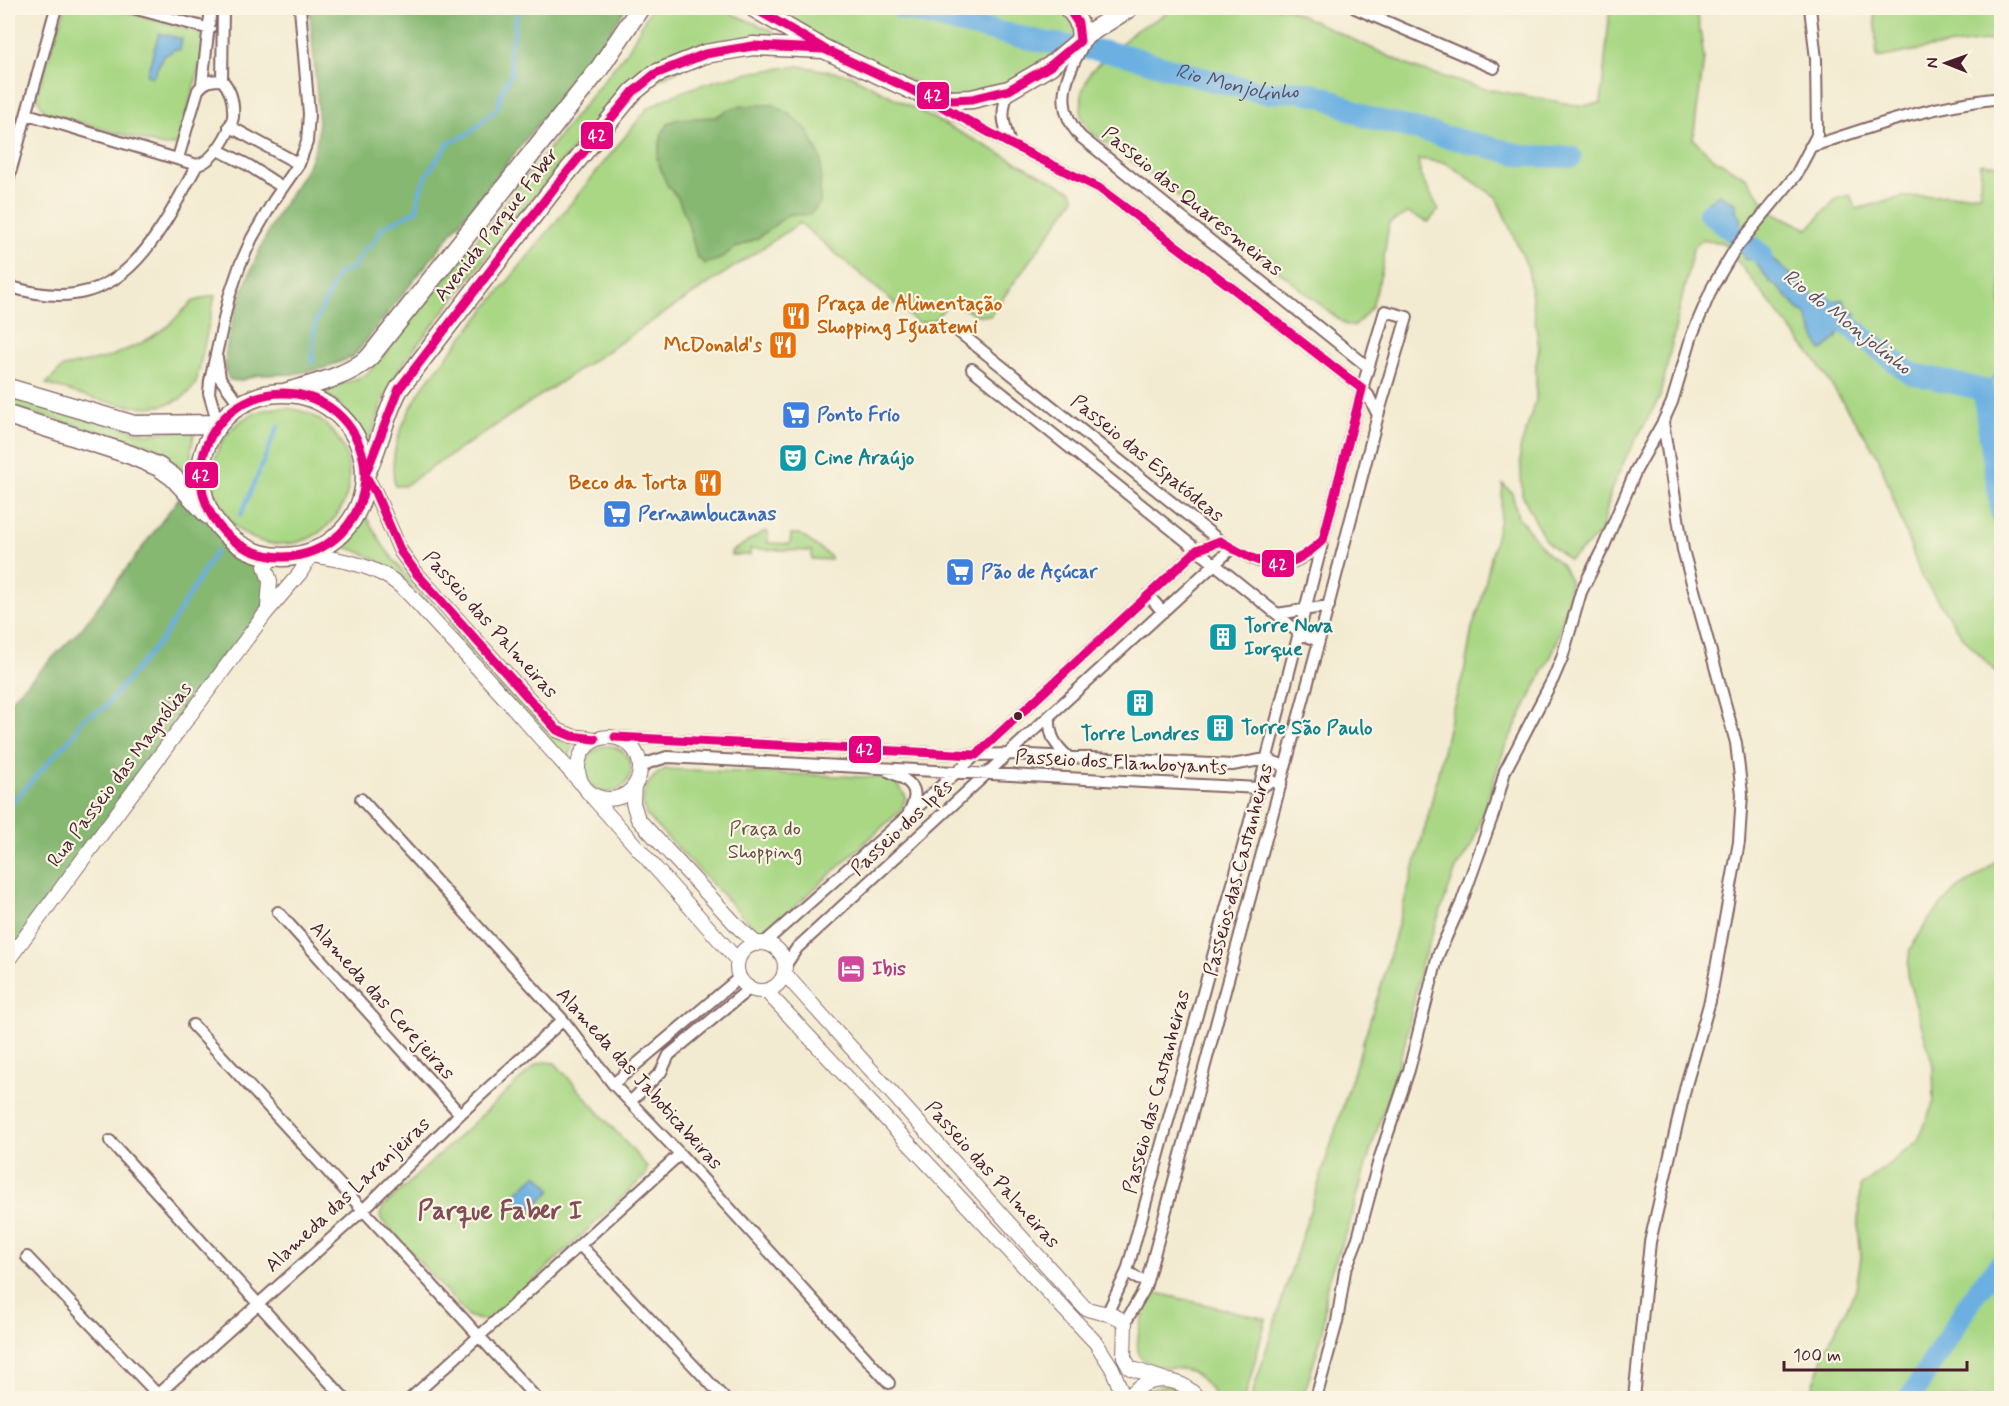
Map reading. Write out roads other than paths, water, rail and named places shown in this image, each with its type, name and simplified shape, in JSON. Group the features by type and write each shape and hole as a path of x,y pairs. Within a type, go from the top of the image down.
{"main road":[{"name":"Avenida Parque Faber","path":"284,393 337,378 354,371 369,359 599,69 640,8"},
{"path":"754,8 824,49 912,90 952,99 972,99 1009,90 1050,66 1085,38 1129,8"},
{"path":"1068,8 1078,18 1085,38"},
{"path":"1085,38 1107,8"},
{"name":"Avenida Parque Faber","path":"365,476 375,455 392,401 411,372 551,192 644,81 666,68 705,54 753,46 824,49"},
{"path":"8,388 134,425 218,424"},
{"path":"8,415 131,455 159,467 173,477 211,519 238,543 253,551 274,556 311,555 335,538 352,520 362,497 365,476 360,447 354,434 341,417 325,404 312,398 284,393 261,396 240,405 218,424 204,454 202,474 204,494 211,519"}],"street":[{"path":"8,180 12,143 27,114 54,8"},
{"path":"133,8 210,29"},
{"path":"178,158 198,90 202,84 211,8"},
{"path":"27,114 196,165 203,164 218,150 232,118 231,98 228,87 222,80 222,8"},
{"path":"218,424 209,393 212,367 229,297 252,238 282,187 299,164 307,142 309,114 300,8"},
{"path":"1355,8 1494,68"},
{"path":"1316,1398 1337,1322 1345,1271 1358,1238 1379,1160 1409,1070 1438,955 1461,904 1494,810 1505,771 1553,678 1562,658 1581,592 1604,546 1636,470 1672,402 1692,335 1713,286 1735,249 1796,175 1817,135 1816,59 1810,8"},
{"name":"Passeio das Quaresmeiras","path":"1085,38 1065,86 1065,108 1071,126 1081,137 1368,367"},
{"path":"202,84 211,80 222,80"},
{"name":"Passeio das Quaresmeiras","path":"912,90 1010,144 1099,188 1362,389"},
{"path":"1009,90 1002,112 1010,144"},
{"path":"1810,147 1930,109 2001,98"},
{"path":"229,126 299,164"},
{"path":"218,150 248,165 282,187"},
{"path":"8,286 55,296 88,292 116,280 132,266 150,244 177,202 196,165"},
{"name":"Passeios das Castanheiras","path":"1125,1323 1147,1281 1320,641 1378,416 1407,317 1385,311 1368,367"},
{"name":"Passeio das Espatódeas","path":"959,333 1220,541 1256,562 1282,565 1299,560 1307,556 1323,540"},
{"path":"216,352 220,378 240,405"},
{"path":"1368,367 1362,389 1368,395 1378,416"},
{"name":"Passeio das Espatódeas","path":"972,369 1300,634"},
{"name":"Passeio das Castanheiras","path":"1101,1313 1127,1271 1300,634 1362,389"},
{"path":"1634,1398 1650,1242 1686,1085 1710,1001 1739,842 1742,794 1736,743 1683,550 1663,422"},
{"name":"Passeio das Palmeiras","path":"365,476 375,492 400,552 417,574 557,730 572,736 595,739"},
{"path":"1197,550 1220,541"},
{"name":"Passeio dos Ipês","path":"785,970 797,948 1232,548"},
{"name":"Passeio dos Ipês","path":"761,944 976,755 1197,550"},
{"name":"Passeio das Palmeiras","path":"311,555 342,560 366,568 387,576 399,586 462,651 738,961"},
{"name":"Rua Passeio das Magnólias","path":"8,960 265,614 300,573 311,555"},
{"name":"Rua Passeio das Magnólias","path":"265,614 271,590 265,566 274,556"},
{"path":"1314,577 1335,582"},
{"path":"1148,596 1163,612"},
{"path":"1277,614 1329,606"},
{"path":"1300,634 1320,641"},
{"path":"1050,686 1061,706"},
{"path":"1050,716 1050,735 1056,746 1068,757"},
{"path":"1012,722 1029,735"},
{"path":"634,786 627,794 617,798 606,800 596,797 584,787 577,772 581,752 595,739 605,736 624,740 632,746 638,755 639,771 634,786 633,802 638,819 740,929 761,944"},
{"name":"Passeio dos Flamboyants","path":"615,737 1232,765 1266,759"},
{"path":"930,771 936,763 932,753"},
{"path":"1042,756 1041,764 1048,777"},
{"name":"Passeio dos Flamboyants","path":"639,771 648,763 667,757 1229,786 1257,793 1272,782 1281,785"},
{"path":"1266,759 1285,766"},
{"path":"1229,786 1232,765"},
{"path":"880,768 905,778 912,784 915,794 913,805 906,817"},
{"path":"1257,793 1275,806"},
{"path":"931,795 946,811"},
{"name":"Alameda das Jaboticabeiras","path":"362,799 563,1020 613,1084 889,1383"},
{"name":"Alameda das Cerejeiras","path":"278,912 460,1114"},
{"path":"761,944 771,945 781,954 785,970 778,985 766,991 750,988 740,977 738,961 745,950 761,944"},
{"name":"Passeio das Palmeiras","path":"785,970 1085,1308 1118,1316 1125,1323"},
{"path":"613,1084 740,977"},
{"path":"630,1102 661,1072 669,1055 750,988"},
{"name":"Passeio das Palmeiras","path":"766,991 1096,1343 1112,1368 1124,1398"},
{"name":"Alameda das Laranjeiras","path":"160,1396 258,1303 362,1211 460,1114 563,1020"},
{"path":"193,1024 362,1211 536,1398"},
{"path":"659,1044 669,1055"},
{"path":"110,1141 344,1398"},
{"path":"411,1398 680,1154"},
{"path":"580,1245 724,1398"},
{"path":"27,1257 160,1396"},
{"path":"1127,1271 1138,1279 1147,1281"},
{"path":"1096,1343 1093,1327 1101,1313"},
{"path":"1125,1323 1124,1357 1126,1364 1134,1370 1185,1386 1198,1398"},
{"path":"1128,1398 1149,1382 1166,1380"}],"water":[{"path":"159,33 182,39 180,50 174,49 163,56 153,77 147,75"},
{"path":"1719,194 1736,204 1736,211 1741,220 1735,228 1703,215 1705,204"},
{"path":"1747,236 1760,243 1763,249 1769,250 1774,260 1815,296 1824,298 1827,296 1834,301 1842,299 1848,309 1857,314 1841,327 1836,339 1821,351 1805,313 1801,312 1780,289 1770,282 1754,260 1744,259 1740,247"},
{"path":"537,1174 552,1190 528,1212 513,1196"}],"waterway":[{"path":"312,363 315,323 338,274 354,267 363,251 372,244 383,227 417,210 420,190 429,171 449,143 470,133 498,107 501,93 512,72 510,48 515,20 520,8"},
{"name":"Rio Monjolinho","path":"901,8 1039,41 1125,55 1209,80 1266,93 1299,91 1325,97 1366,117 1525,156 1571,157"},
{"name":"Rio do Monjolinho","path":"1709,213 1762,255"},
{"name":"Rio do Monjolinho","path":"1822,305 1910,373 1984,390 2002,515"},
{"path":"1984,390 2002,369"},
{"path":"241,515 278,426"},
{"path":"8,807 76,732 84,718 104,708 165,635 216,551"},
{"name":"Rio do Monjolinho","path":"1910,1398 1976,1292 2002,1262"}],"place":[{"name":"Praça de Alimentação Shopping Iguatemi","path":"796,316"},
{"name":"McDonald's","path":"783,345"},
{"name":"Ponto Frio","path":"796,415"},
{"name":"Cine Araújo","path":"793,458"},
{"name":"Beco da Torta","path":"708,483"},
{"name":"Pernambucanas","path":"617,514"},
{"name":"Pão de Açúcar","path":"960,572"},
{"name":"Torre Nova Iorque","path":"1223,637"},
{"name":"Torre Londres","path":"1140,703"},
{"name":"Torre São Paulo","path":"1220,728"},
{"name":"Ibis","path":"851,969"}],"district":[{"name":"Parque Faber I","path":"500,1212"}],"park label":[{"name":"Praça do Shopping","path":"765,840"}]}
